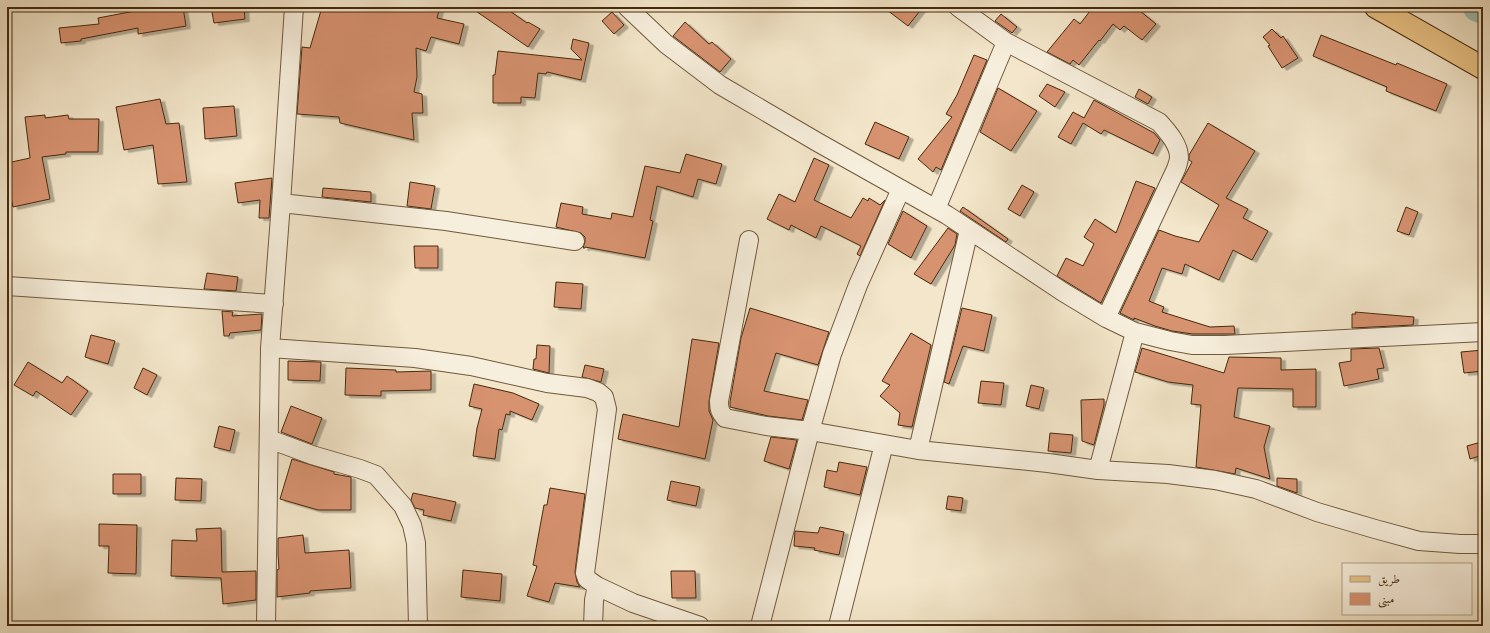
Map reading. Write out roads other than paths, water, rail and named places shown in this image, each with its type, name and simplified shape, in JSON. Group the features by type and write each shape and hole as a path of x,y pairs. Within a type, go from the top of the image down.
{"main road":[{"path":"1376,7 1483,68"}],"street":[{"path":"266,626 270,348 294,7"},
{"path":"627,7 666,44 720,84 819,143 936,209 1063,292 1106,318 1135,332 1192,345 1225,345 1483,332"},
{"path":"958,7 1006,42 1159,122 1168,132 1175,144 1179,157 1176,169 1106,318"},
{"path":"936,209 1006,42"},
{"path":"760,626 810,431 837,340 858,285 902,189"},
{"path":"281,203 446,221 574,241"},
{"path":"918,450 969,230"},
{"path":"750,240 719,401 719,409 725,418 918,450 1048,463 1098,470 1168,474 1214,480 1256,488 1317,512 1375,530 1419,541 1483,544"},
{"path":"7,286 274,304"},
{"path":"1098,470 1135,332"},
{"path":"270,348 415,358 472,366 547,383 587,388 598,392 604,397 607,409 585,573 587,579 597,586 633,603 700,626"},
{"path":"269,439 312,455 376,475 403,506 412,525 416,543 418,626"},
{"path":"838,626 884,444"},
{"path":"593,626 594,600 597,586"}],"waterway":[{"path":"1478,7 1483,9"}]}
